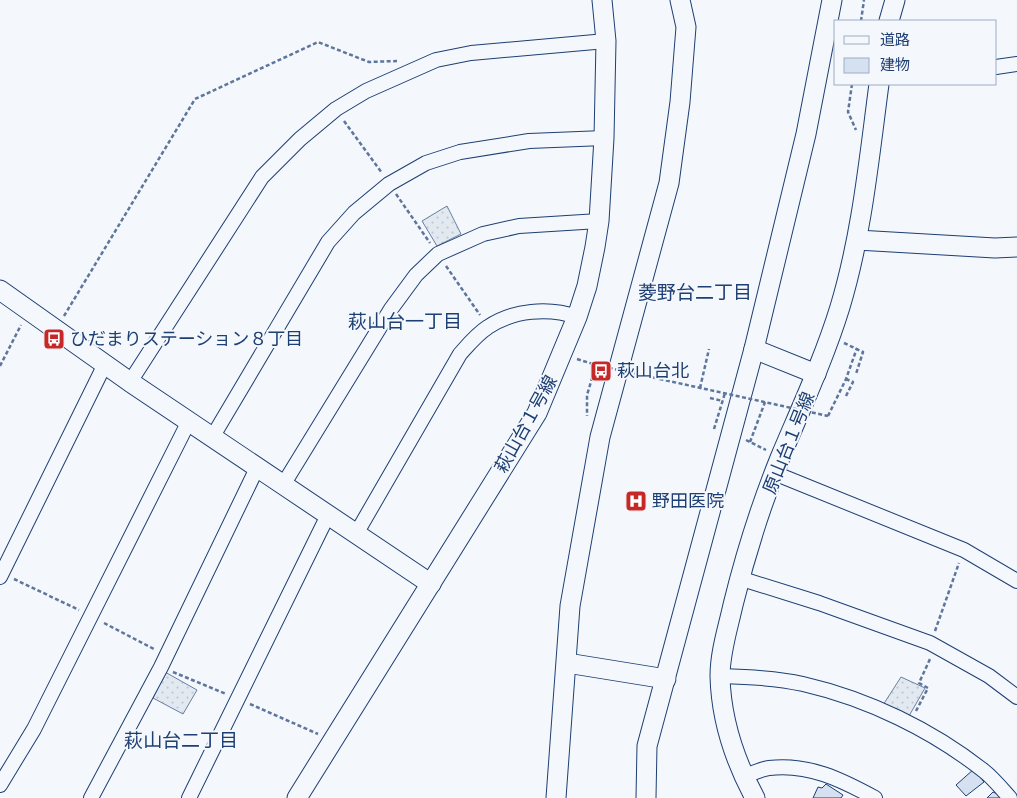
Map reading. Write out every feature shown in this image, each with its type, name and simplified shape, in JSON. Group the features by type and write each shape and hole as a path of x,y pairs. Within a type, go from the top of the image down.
{"street":[{"name":"萩山台１号線","path":"298,798 536,413 552,381 577,317 587,286 599,222 604,138 606,41 602,0"},
{"path":"556,798 570,606 600,438 669,183 680,102 686,27 680,0"},
{"path":"646,798 647,746 666,679 723,431 754,349 806,134 832,0"},
{"path":"889,20 895,0"},
{"path":"130,382 262,177 300,139 336,110 366,91 436,60 472,53 606,41"},
{"path":"997,67 1017,64"},
{"name":"原山台１号線","path":"755,798 743,777 729,736 720,676 726,635 739,578 778,465 816,374 840,307 867,190 879,85"},
{"path":"212,436 328,242 354,213 389,184 426,163 460,152 529,141 604,138"},
{"path":"283,485 391,309 416,275 438,254 483,234 519,226 599,222"},
{"path":"857,240 995,248 1017,247"},
{"path":"0,290 130,382 431,584"},
{"path":"356,534 460,354 488,326 530,312 560,311 577,317"},
{"path":"754,349 816,374"},
{"path":"0,577 105,364"},
{"path":"0,785 34,729 189,421"},
{"path":"778,465 964,550 1017,581"},
{"path":"91,798 162,667 257,468"},
{"path":"189,798 328,515"},
{"path":"739,578 819,603 933,645 989,676 1017,697"},
{"path":"567,663 666,679"},
{"path":"720,676 803,684 892,714 940,740 985,772 1010,798"},
{"path":"743,777 768,768 805,768 847,782 875,798"}],"path":[{"path":"862,20 864,0"},
{"path":"56,328 195,99 318,42 369,62 398,61"},
{"path":"852,85 848,112 856,130 873,133"},
{"path":"336,110 488,326"},
{"path":"0,366 28,310"},
{"path":"843,342 862,349 863,354 856,374"},
{"path":"576,359 828,416 846,378 857,348"},
{"path":"700,388 709,349"},
{"path":"587,395 596,365"},
{"path":"846,378 853,382 846,396"},
{"path":"725,393 723,431 750,442 778,465"},
{"path":"710,398 727,402"},
{"path":"750,442 765,402"},
{"path":"909,724 928,688 919,683 964,550"}],"shaded area":[{"path":"447,206 461,234 437,246 422,221"},
{"path":"165,672 197,690 183,714 153,698"},
{"path":"901,677 925,688 909,716 883,705"}],"building":[{"path":"974,769 984,782 966,796 956,785"},
{"path":"826,784 843,795 841,798 813,798 818,787 822,788"},
{"path":"993,792 1000,795 1003,798 987,798"}],"place":[{"name":"ひだまりステーション８丁目","path":"54,339"},
{"name":"萩山台北","path":"601,371"},
{"name":"野田医院","path":"636,501"}],"district":[{"name":"菱野台二丁目","path":"695,292"},
{"name":"萩山台一丁目","path":"405,321"},
{"name":"萩山台二丁目","path":"181,740"}]}
